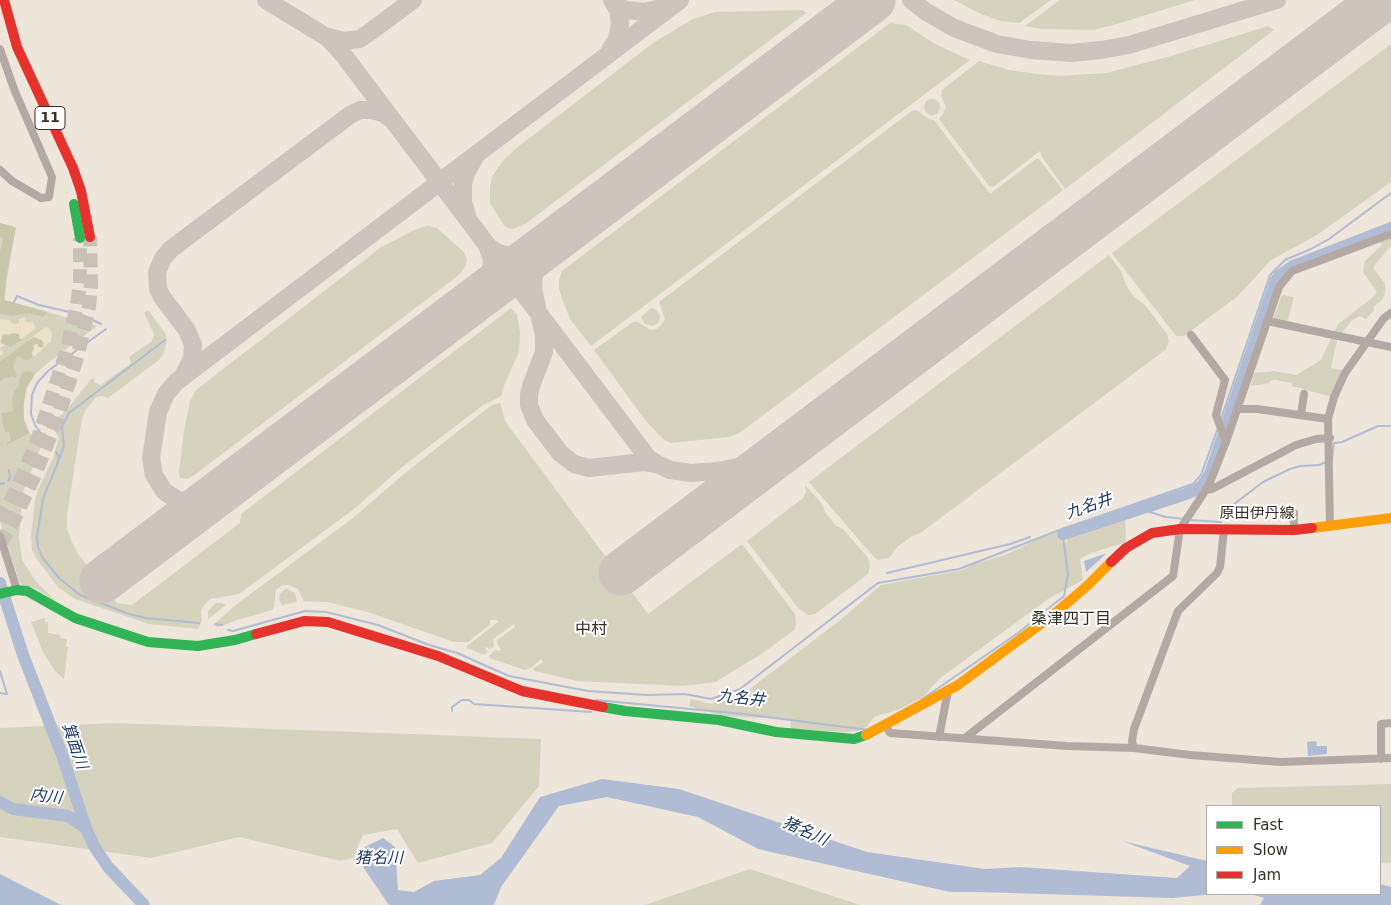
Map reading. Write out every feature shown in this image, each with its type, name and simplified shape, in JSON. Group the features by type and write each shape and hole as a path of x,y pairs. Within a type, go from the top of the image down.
{"main road":[{"name":"11","path":"0,21 10,54 64,171 85,238 82,198 73,168 17,47 4,0"},
{"name":"原田伊丹線","path":"15,590 33,593 49,605 75,618 148,642 198,646 235,640 304,621 320,621 378,636 438,656 507,687 625,712 720,720 776,732 854,739 867,735 948,691 970,676 1087,586 1126,548 1152,533 1180,529 1294,530 1391,518"},
{"path":"0,594 15,590"}],"street":[{"path":"0,49 14,89 52,177 49,197 40,198 12,181 0,170"},
{"path":"965,738 1174,576 1180,529 1206,490 1226,442 1279,286 1292,271 1391,234"},
{"path":"1330,527 1330,438 1328,420 1334,397 1342,378 1384,318 1391,313"},
{"path":"1267,321 1391,347"},
{"path":"1191,335 1225,380 1216,415 1226,442"},
{"path":"1301,415 1304,394"},
{"path":"1237,410 1257,409 1328,420"},
{"path":"1206,490 1212,489 1296,445 1316,439 1330,438"},
{"path":"1294,513 1294,530"},
{"path":"1134,748 1132,741 1134,729 1178,611 1217,573 1220,567 1224,529"},
{"path":"0,536 15,590"},
{"path":"939,736 948,691"},
{"path":"1380,759 1381,724 1391,723"},
{"path":"885,725 890,733 1067,746 1134,748 1190,755 1281,762 1391,758"}],"shaded area":[{"path":"954,0 1051,0 1019,23 1001,21 981,14"},
{"path":"1060,0 1195,0 1093,30 1042,29 1025,26"},
{"path":"803,10 806,13 525,224 513,229 505,227 490,203 492,177 502,162 514,150 653,43 693,19 715,12"},
{"path":"890,23 906,25 937,45 970,60 591,346 570,319 563,301 559,289 562,271"},
{"path":"1268,26 1274,30 1065,189 1042,157 1040,151 993,187 989,186 939,119 946,107 941,96 942,90 979,61 1009,70 1059,76 1107,73 1171,56"},
{"path":"1391,44 1391,182 1317,235 1271,260 1238,296 1184,336 1176,336 1112,253"},
{"path":"929,99 935,99 940,104 938,113 929,115 924,110 924,104"},
{"path":"913,110 934,120 990,194 1036,159 1039,159 1062,191 738,434 728,437 671,443 663,439 646,421 594,350 633,322 638,322 650,330 657,329 665,319 659,302"},
{"path":"0,223 16,227 5,300 97,326 35,374 27,388 24,402 24,420 30,433 41,447 23,492 25,494 22,504 19,537 22,560 37,583 58,603 37,589 22,585 19,581 0,521"},
{"path":"0,223 16,228 6,278 4,300 47,312 43,317 28,313 12,316 0,314 0,252 3,239 0,235"},
{"path":"427,226 437,228 464,252 467,260 465,267 459,275 193,476 187,479 180,478 179,472 184,431 190,401 196,390 380,248 414,230"},
{"path":"1391,238 1391,245 1374,266 1374,269 1385,284 1385,294 1382,300 1373,307 1374,310 1366,319 1360,316 1351,321 1337,340 1331,368 1345,371 1332,397 1292,386 1292,383 1275,380 1270,381 1270,383 1251,386 1254,373 1274,371 1296,375 1321,360 1338,324 1377,292 1363,272 1365,261 1382,245 1381,242"},
{"path":"1109,255 1121,271 1126,285 1134,297 1145,305 1167,334 1169,342 1165,350 919,534 912,536 897,547 889,558 878,560 874,557 809,482"},
{"path":"1282,295 1294,297 1287,323 1273,319"},
{"path":"511,308 517,315 520,332 519,352 501,396 482,406 401,468 354,509 239,594 210,599 201,611 202,621 198,629 149,624 75,599 58,587 36,558 32,550 31,535 35,501 37,492 53,458 59,438 49,421 60,416 69,407 91,379 93,378 95,383 101,385 131,363 129,357 152,341 154,334 144,313 148,310 165,333 167,340 164,353 159,360 108,398 96,397 85,411 82,419 67,515 67,529 78,554 117,603 132,605 240,523 241,514"},
{"path":"651,308 655,309 660,315 659,322 653,326 645,324 641,317"},
{"path":"13,333 19,334 20,339 22,339 11,347 1,343 2,336"},
{"path":"33,337 41,340 43,347 39,347 37,344 33,345 34,349 31,353 33,357 27,360 17,356 13,368 17,375 15,378 12,376 0,382 0,362"},
{"path":"30,371 35,374 26,388 23,409 24,420 29,433 7,445 7,442 11,441 9,432 5,432 1,413 13,411 14,391 19,386 19,380 23,372"},
{"path":"500,403 505,421 648,614 742,544 795,614 796,625 794,630 763,653 715,682 683,686 577,681 535,671 533,669 543,662 541,659 525,670 490,658 489,656 495,650 501,650 497,640 515,627 514,624 493,639 494,647 485,648 488,652 482,654 467,648 467,646 498,622 497,620 490,620 490,625 468,642 454,642 368,612 327,602 304,601 298,589 289,585 282,585 276,590 272,610 222,626 217,627 213,625 237,604 353,518 448,439 492,405"},
{"path":"805,485 822,504 825,512 836,526 843,529 868,558 870,566 868,574 815,614 808,615 798,608 747,541 803,498 806,492"},
{"path":"1125,517 1126,542 1091,553 1080,559 1083,580 1048,599 939,679 923,697 900,709 874,717 867,726 857,731 791,729 791,719 722,716 689,706 691,699 711,704 742,695 839,621 881,585 963,570 974,564 1005,555 1043,537 1060,532 1063,544 1067,542 1066,535"},
{"path":"287,589 295,593 297,602 282,605 279,600 280,594"},
{"path":"216,603 226,605 208,619 208,611"},
{"path":"45,618 45,622 48,622 48,633 60,635 60,638 67,639 66,647 68,647 64,679 55,671 43,652 31,622"},
{"path":"116,723 541,739 539,786 492,843 418,863 397,829 363,835 353,858 341,861 239,837 151,858 0,837 0,728"},
{"path":"1391,784 1391,863 1381,863 1381,805 1232,805 1232,793 1238,788"},
{"path":"750,869 860,905 645,905"}],"sand":[{"path":"25,317 26,322 30,323 32,321 36,328 22,339 20,339 19,334 14,333 2,335 1,343 5,345 0,349 0,319 10,320 16,324 19,323 19,319"},
{"path":"48,327 52,333 51,341 34,357 32,353 33,345 37,344 43,348 42,340 34,337 24,343"}],"water":[{"path":"1107,553 1086,572 1084,561"},
{"path":"1316,741 1317,746 1327,746 1327,754 1308,756 1307,742"},
{"name":"猪名川","path":"602,779 679,789 867,852 985,869 1020,867 1177,878 1190,866 1122,841 1206,861 1206,895 1172,898 950,892 758,849 698,817 607,797 559,806 501,887 494,905 389,905 359,861 365,847 383,838 395,847 398,890 414,892 434,881 480,875 501,858 540,797"},
{"path":"0,874 4,876 61,905 0,905"},
{"path":"1381,884 1391,887 1391,905 1260,905 1264,898 1254,895 1381,895"}],"waterway":[{"path":"1221,419 1270,275 1285,260 1329,239 1391,193"},
{"name":"九名井","path":"1063,534 1186,494 1202,486 1210,474 1276,280 1293,266 1391,228"},
{"path":"14,302 17,296 39,305 82,315 101,324"},
{"path":"47,442 35,425 31,414 32,395 37,383 48,371 106,329"},
{"path":"59,459 64,446 62,427 69,413 165,340"},
{"path":"1332,460 1334,443 1342,442 1378,426 1391,426"},
{"path":"1062,529 1193,484 1201,475 1218,428"},
{"path":"56,452 58,462 43,499 37,537 42,557 59,578 80,595 129,614 146,618 199,623"},
{"path":"1189,520 1221,522 1229,508 1263,482 1290,469 1300,466 1319,465 1326,462"},
{"path":"8,481 10,477 9,470"},
{"path":"0,484 4,483"},
{"path":"1110,519 1143,510 1166,517 1184,519"},
{"path":"228,630 233,631 305,611 326,612 378,625 429,645 457,653 509,676 588,691 647,695 685,694 711,699 740,689 878,583 959,569 1062,529 1068,574 1064,596 1018,633 921,700"},
{"path":"887,573 1010,544 1030,537"},
{"name":"箕面川","path":"0,583 23,655 62,755 86,828 94,846 108,867 144,905"},
{"path":"216,624 222,625"},
{"path":"0,671 7,694 0,693"},
{"name":"九名井","path":"452,711 452,707 462,700 469,700 474,704 591,712"},
{"name":"九名井","path":"596,700 743,714 869,730"},
{"name":"内川","path":"0,802 13,809 68,816 86,828"}],"taxiway":[{"path":"266,0 328,38 342,53 648,458 670,470 691,473 716,471 760,460 780,451 799,439"},
{"path":"325,36 344,41 360,39 413,0"},
{"path":"610,50 617,39 620,23 618,10 612,0"},
{"path":"216,495 196,503 177,500 164,491 154,475 151,458 158,412 166,394 176,382 680,0"},
{"path":"911,0 925,11 954,28 997,44 1031,50 1071,53 1129,45 1277,0"},
{"path":"1377,3 1381,0"},
{"path":"616,5 626,10 644,12 666,7"},
{"path":"185,372 192,359 193,345 187,330 158,289 157,272 163,258 171,249 350,115 360,110 372,110 383,113 391,119"},
{"path":"467,215 463,202 463,184 466,173 475,157"},
{"path":"537,307 533,289 534,272 539,258 552,242"},
{"path":"476,298 486,288 491,273 492,260 488,248"},
{"path":"490,248 498,253 517,257 530,255 541,250"},
{"path":"540,318 544,335 544,352 531,386 529,405 535,420 560,453 574,464 589,468 644,462 657,464"}],"runway":[{"path":"102,581 873,0"},
{"path":"621,573 1382,0"}],"tunnel":[{"path":"0,544 13,522 35,475 60,411 78,354 89,307 91,284 90,237"},
{"path":"0,521 36,444 66,353 80,283 80,238"}],"traffic: fast":[{"path":"74,204 80,238"},
{"path":"0,594 17,590 27,591 75,618 148,642 198,646 235,640 256,634"},
{"path":"603,707 625,711 719,720 776,732 854,739 866,735"}],"traffic: slow":[{"path":"1312,528 1391,518"},
{"path":"866,735 958,685 1053,615 1087,586 1111,562"}],"traffic: jam":[{"path":"4,0 17,47 73,168 81,191 90,237"},
{"path":"1111,562 1126,548 1152,533 1180,529 1294,530 1312,528"},
{"path":"256,634 304,621 328,622 438,656 522,691 603,707"}],"district":[{"name":"桑津四丁目","path":"1071,620"},
{"name":"中村","path":"591,630"}]}
